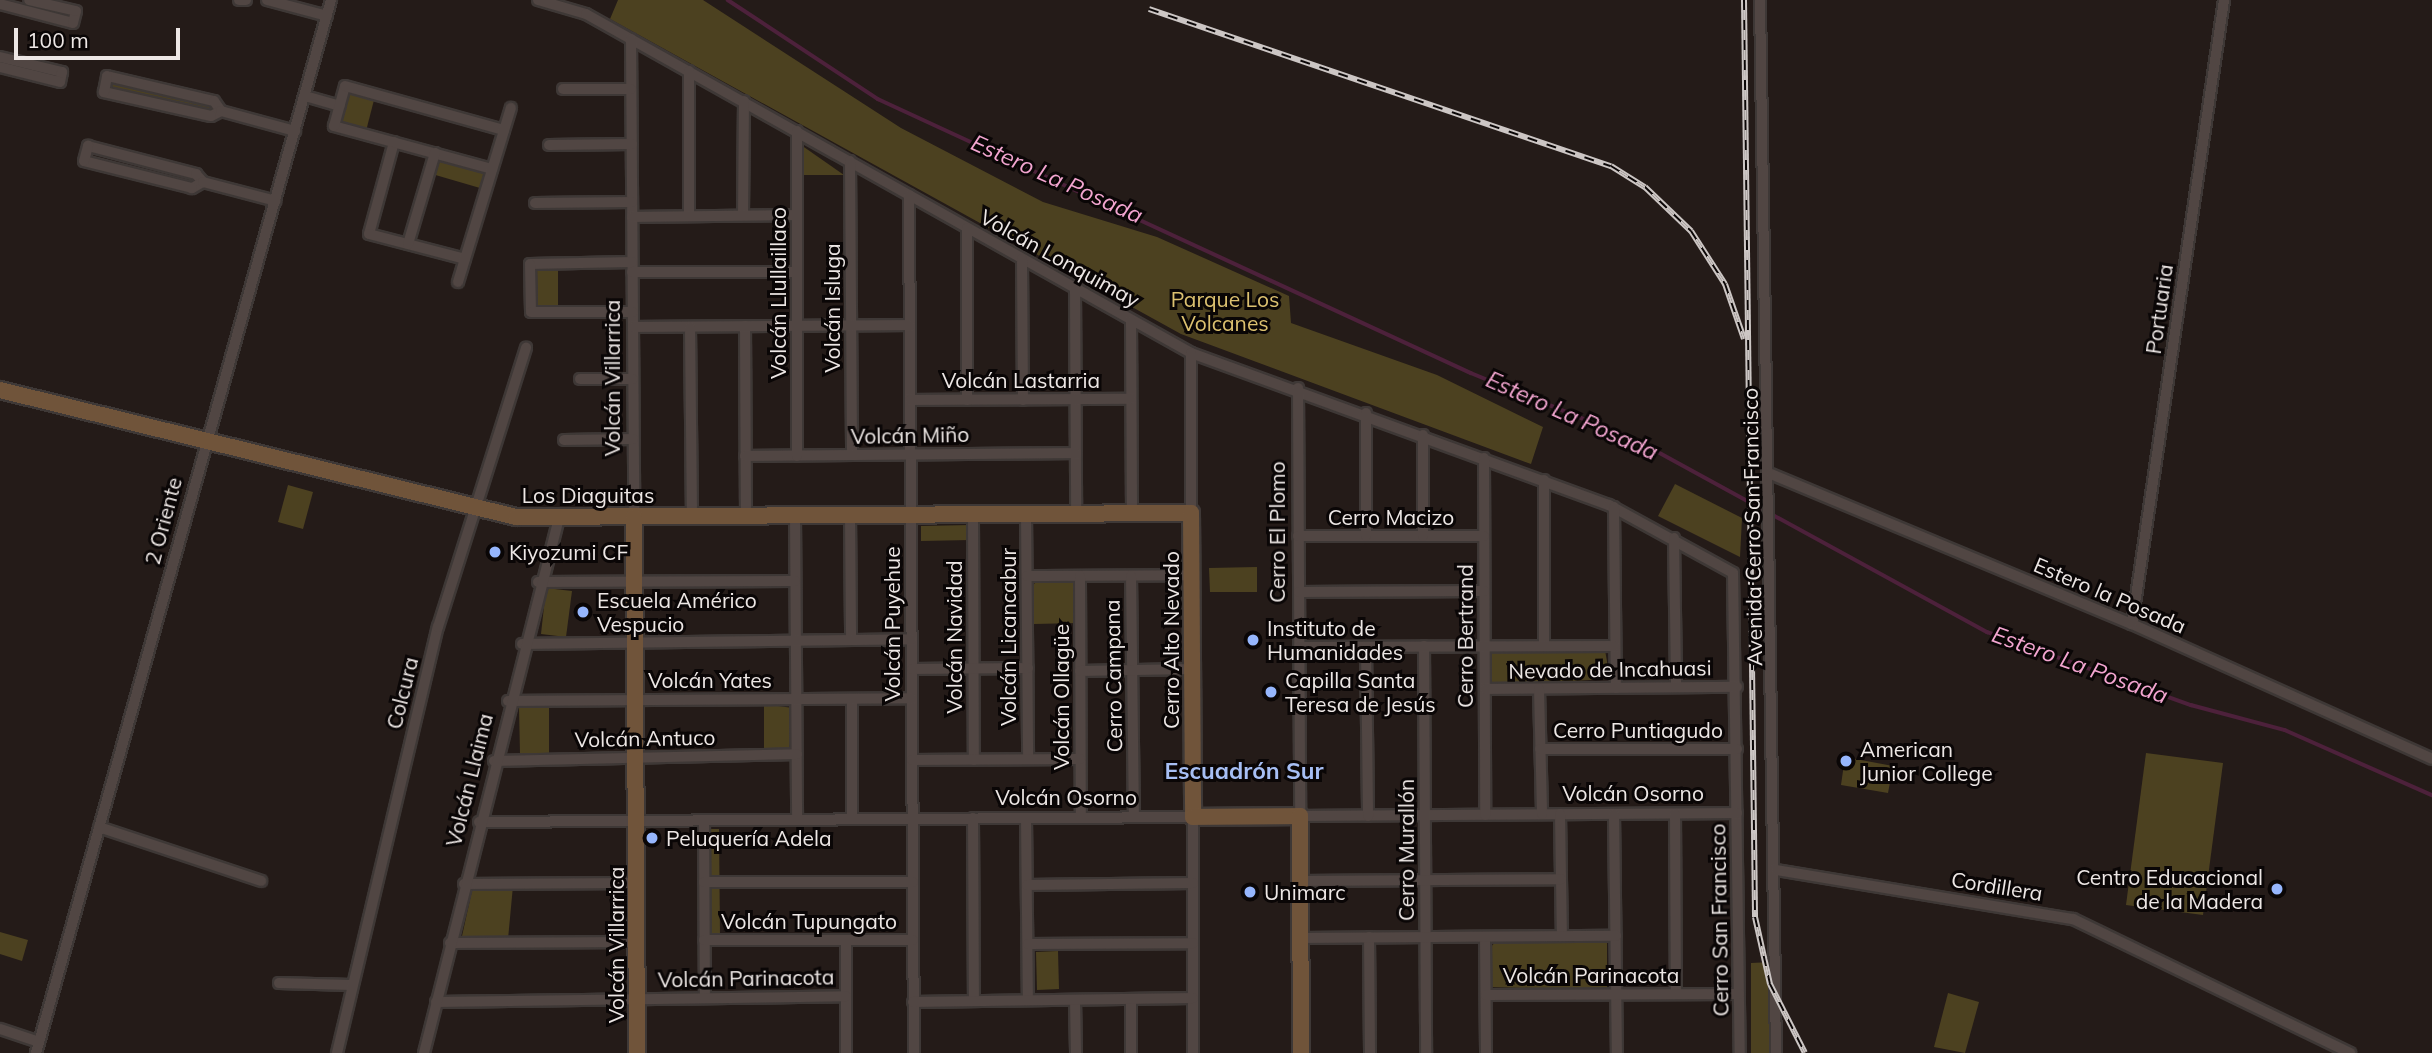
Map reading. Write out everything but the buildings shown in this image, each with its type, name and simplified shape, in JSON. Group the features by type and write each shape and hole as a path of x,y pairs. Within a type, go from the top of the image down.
{"street":[{"path":"0,5 73,23 76,11 29,0"},
{"path":"239,0 246,0"},
{"path":"267,0 327,16"},
{"name":"2 Oriente","path":"37,1047 331,0"},
{"name":"Volcán Lonquimay","path":"538,0 578,10 1191,353 1367,413 1614,507 1674,538 1736,577"},
{"name":"Avenida Cerro San Francisco","path":"1759,0 1771,501 1776,1053"},
{"name":"Portuaria","path":"2132,624 2224,0"},
{"name":"Volcán Villarrica","path":"631,39 637,1053"},
{"path":"0,57 62,72 60,82 0,67"},
{"path":"689,71 689,216"},
{"path":"221,111 214,100 107,76 104,92 211,116 221,111 295,131"},
{"path":"492,169 334,126 345,86 504,130"},
{"path":"563,89 631,89"},
{"path":"305,96 340,106"},
{"path":"743,215 744,101"},
{"path":"458,282 511,108"},
{"name":"Volcán Llullaillaco","path":"797,131 797,456"},
{"path":"394,142 369,233 465,259"},
{"path":"549,145 632,144"},
{"path":"203,182 192,188 85,161 88,146 196,174 203,182 276,201"},
{"path":"408,244 435,153"},
{"name":"Volcán Isluga","path":"850,161 852,455"},
{"name":"Volcán Puyehue","path":"909,195 914,1053"},
{"path":"535,203 632,202"},
{"path":"632,217 797,215"},
{"path":"967,228 967,400"},
{"path":"1022,259 1023,400"},
{"path":"633,312 530,313 530,264 797,272"},
{"path":"1075,288 1076,514"},
{"path":"1131,321 1132,513"},
{"path":"633,327 910,325"},
{"path":"745,326 746,516"},
{"path":"690,327 692,517"},
{"name":"Colcura","path":"337,1053 438,626 526,348"},
{"name":"Cerro Alto Nevado","path":"1191,353 1193,1053"},
{"path":"580,379 633,379"},
{"name":"Cerro El Plomo","path":"1298,388 1301,1053"},
{"name":"Los Diaguitas","path":"0,390 474,509 559,518 1191,513"},
{"name":"Volcán Lastarria","path":"910,400 1132,399"},
{"path":"1366,536 1367,413"},
{"path":"1423,435 1423,536"},
{"path":"564,440 633,439"},
{"name":"Volcán Miño","path":"746,456 1076,453"},
{"name":"Cerro Bertrand","path":"1484,458 1485,815"},
{"name":"Estero la Posada","path":"1770,474 2132,624 2432,759"},
{"path":"1544,480 1544,646"},
{"path":"1614,507 1616,688"},
{"name":"Volcán Navidad","path":"973,514 974,760"},
{"name":"Volcán Licancabur","path":"1026,514 1028,759"},
{"path":"850,515 850,639"},
{"path":"794,516 797,820"},
{"name":"Volcán Llaima","path":"424,1053 522,644 538,582 559,518"},
{"name":"Cerro Macizo","path":"1298,536 1484,537"},
{"path":"1674,538 1676,687"},
{"path":"1027,576 1191,575"},
{"name":"Volcán Ollagüe","path":"1080,576 1081,818"},
{"name":"Cerro Campana","path":"1131,576 1134,817"},
{"name":"Cerro San Francisco","path":"1736,577 1740,1053"},
{"path":"538,582 795,581"},
{"path":"1299,592 1484,591"},
{"path":"522,644 912,639"},
{"path":"1366,646 1368,816"},
{"name":"Cerro Murallón","path":"1424,646 1426,1053"},
{"path":"1299,647 1615,646"},
{"path":"912,669 1027,668"},
{"path":"1080,671 1192,669"},
{"name":"Nevado de Incahuasi","path":"1485,689 1737,687"},
{"path":"1539,689 1542,814"},
{"name":"Volcán Yates","path":"508,701 912,698"},
{"path":"852,699 852,819"},
{"name":"Cerro Puntiagudo","path":"1540,749 1737,749"},
{"name":"Volcán Antuco","path":"494,761 797,754"},
{"path":"912,760 1080,759"},
{"name":"Volcán Osorno","path":"479,822 1737,813"},
{"path":"1560,814 1562,936"},
{"path":"1614,814 1617,1053"},
{"path":"1675,814 1676,994"},
{"path":"973,818 974,1001"},
{"path":"1026,818 1028,1000"},
{"path":"704,820 705,998"},
{"path":"99,827 261,881"},
{"name":"Cordillera","path":"1776,870 2073,919 2350,1053"},
{"path":"1300,881 1561,879"},
{"path":"704,882 913,882"},
{"path":"464,884 636,883"},
{"path":"1027,884 1193,883"},
{"path":"1301,938 1616,936"},
{"path":"1369,937 1370,1053"},
{"path":"1485,937 1486,1053"},
{"name":"Volcán Tupungato","path":"705,940 913,940"},
{"path":"846,940 846,1053"},
{"path":"450,943 636,942"},
{"path":"1028,944 1193,943"},
{"path":"279,983 351,985"},
{"name":"Volcán Parinacota","path":"1486,995 1739,994"},
{"name":"Volcán Parinacota","path":"436,1002 846,996"},
{"path":"913,1002 1193,998"},
{"path":"1131,999 1131,1053"},
{"path":"1075,1000 1076,1053"},
{"path":"0,1030 37,1047"}],"green space":[{"name":"Parque Los Volcanes","path":"618,0 703,0 901,128 1043,202 1157,237 1289,296 1291,323 1437,375 1543,427 1531,464 1181,334 610,19"},
{"path":"107,76 214,101 211,116 104,92"},
{"path":"348,93 374,100 366,131 340,124"},
{"path":"801,145 844,175 801,175"},
{"path":"437,158 485,172 480,188 432,174"},
{"path":"533,267 558,267 558,309 534,310"},
{"path":"1675,484 1742,518 1740,557 1658,516"},
{"path":"288,485 313,492 303,529 278,522"},
{"path":"970,525 971,540 921,541 921,526"},
{"path":"1257,567 1257,592 1210,592 1209,568"},
{"path":"1039,579 1070,579 1078,586 1078,623 1034,624 1033,585"},
{"path":"546,588 572,591 566,637 541,634"},
{"path":"1491,650 1605,650 1610,679 1492,685"},
{"path":"764,704 793,708 789,750 764,751"},
{"path":"549,706 549,753 520,754 519,707"},
{"path":"2146,753 2223,763 2203,915 2126,905"},
{"path":"1845,757 1893,766 1888,793 1841,785"},
{"path":"709,829 719,829 720,936 710,936"},
{"path":"473,886 513,886 508,939 462,936"},
{"path":"0,932 28,940 22,961 0,954"},
{"path":"1607,939 1607,990 1490,987 1490,948 1496,941"},
{"path":"1058,951 1059,989 1037,990 1036,952"},
{"path":"1771,962 1772,1053 1751,1053 1751,963"},
{"path":"1948,993 1979,1002 1965,1053 1934,1047"}],"waterway":[{"name":"Estero La Posada","path":"728,0 878,99 1471,373 1638,441 1987,632 2191,705 2285,730 2432,795"}],"railway":[{"path":"1744,0 1755,917 1770,984 1805,1053"},
{"path":"1149,9 1611,166 1645,187 1691,231 1725,284 1744,339"}],"place":[{"name":"Kiyozumi CF","path":"495,552"},
{"name":"Escuela Américo Vespucio","path":"583,612"},
{"name":"Instituto de Humanidades","path":"1253,640"},
{"name":"Capilla Santa Teresa de Jesús","path":"1271,692"},
{"name":"American Junior College","path":"1846,761"},
{"name":"Peluquería Adela","path":"652,838"},
{"name":"Centro Educacional de la Madera","path":"2277,889"},
{"name":"Unimarc","path":"1250,892"}],"district":[{"name":"Escuadrón Sur","path":"1244,771"}]}
